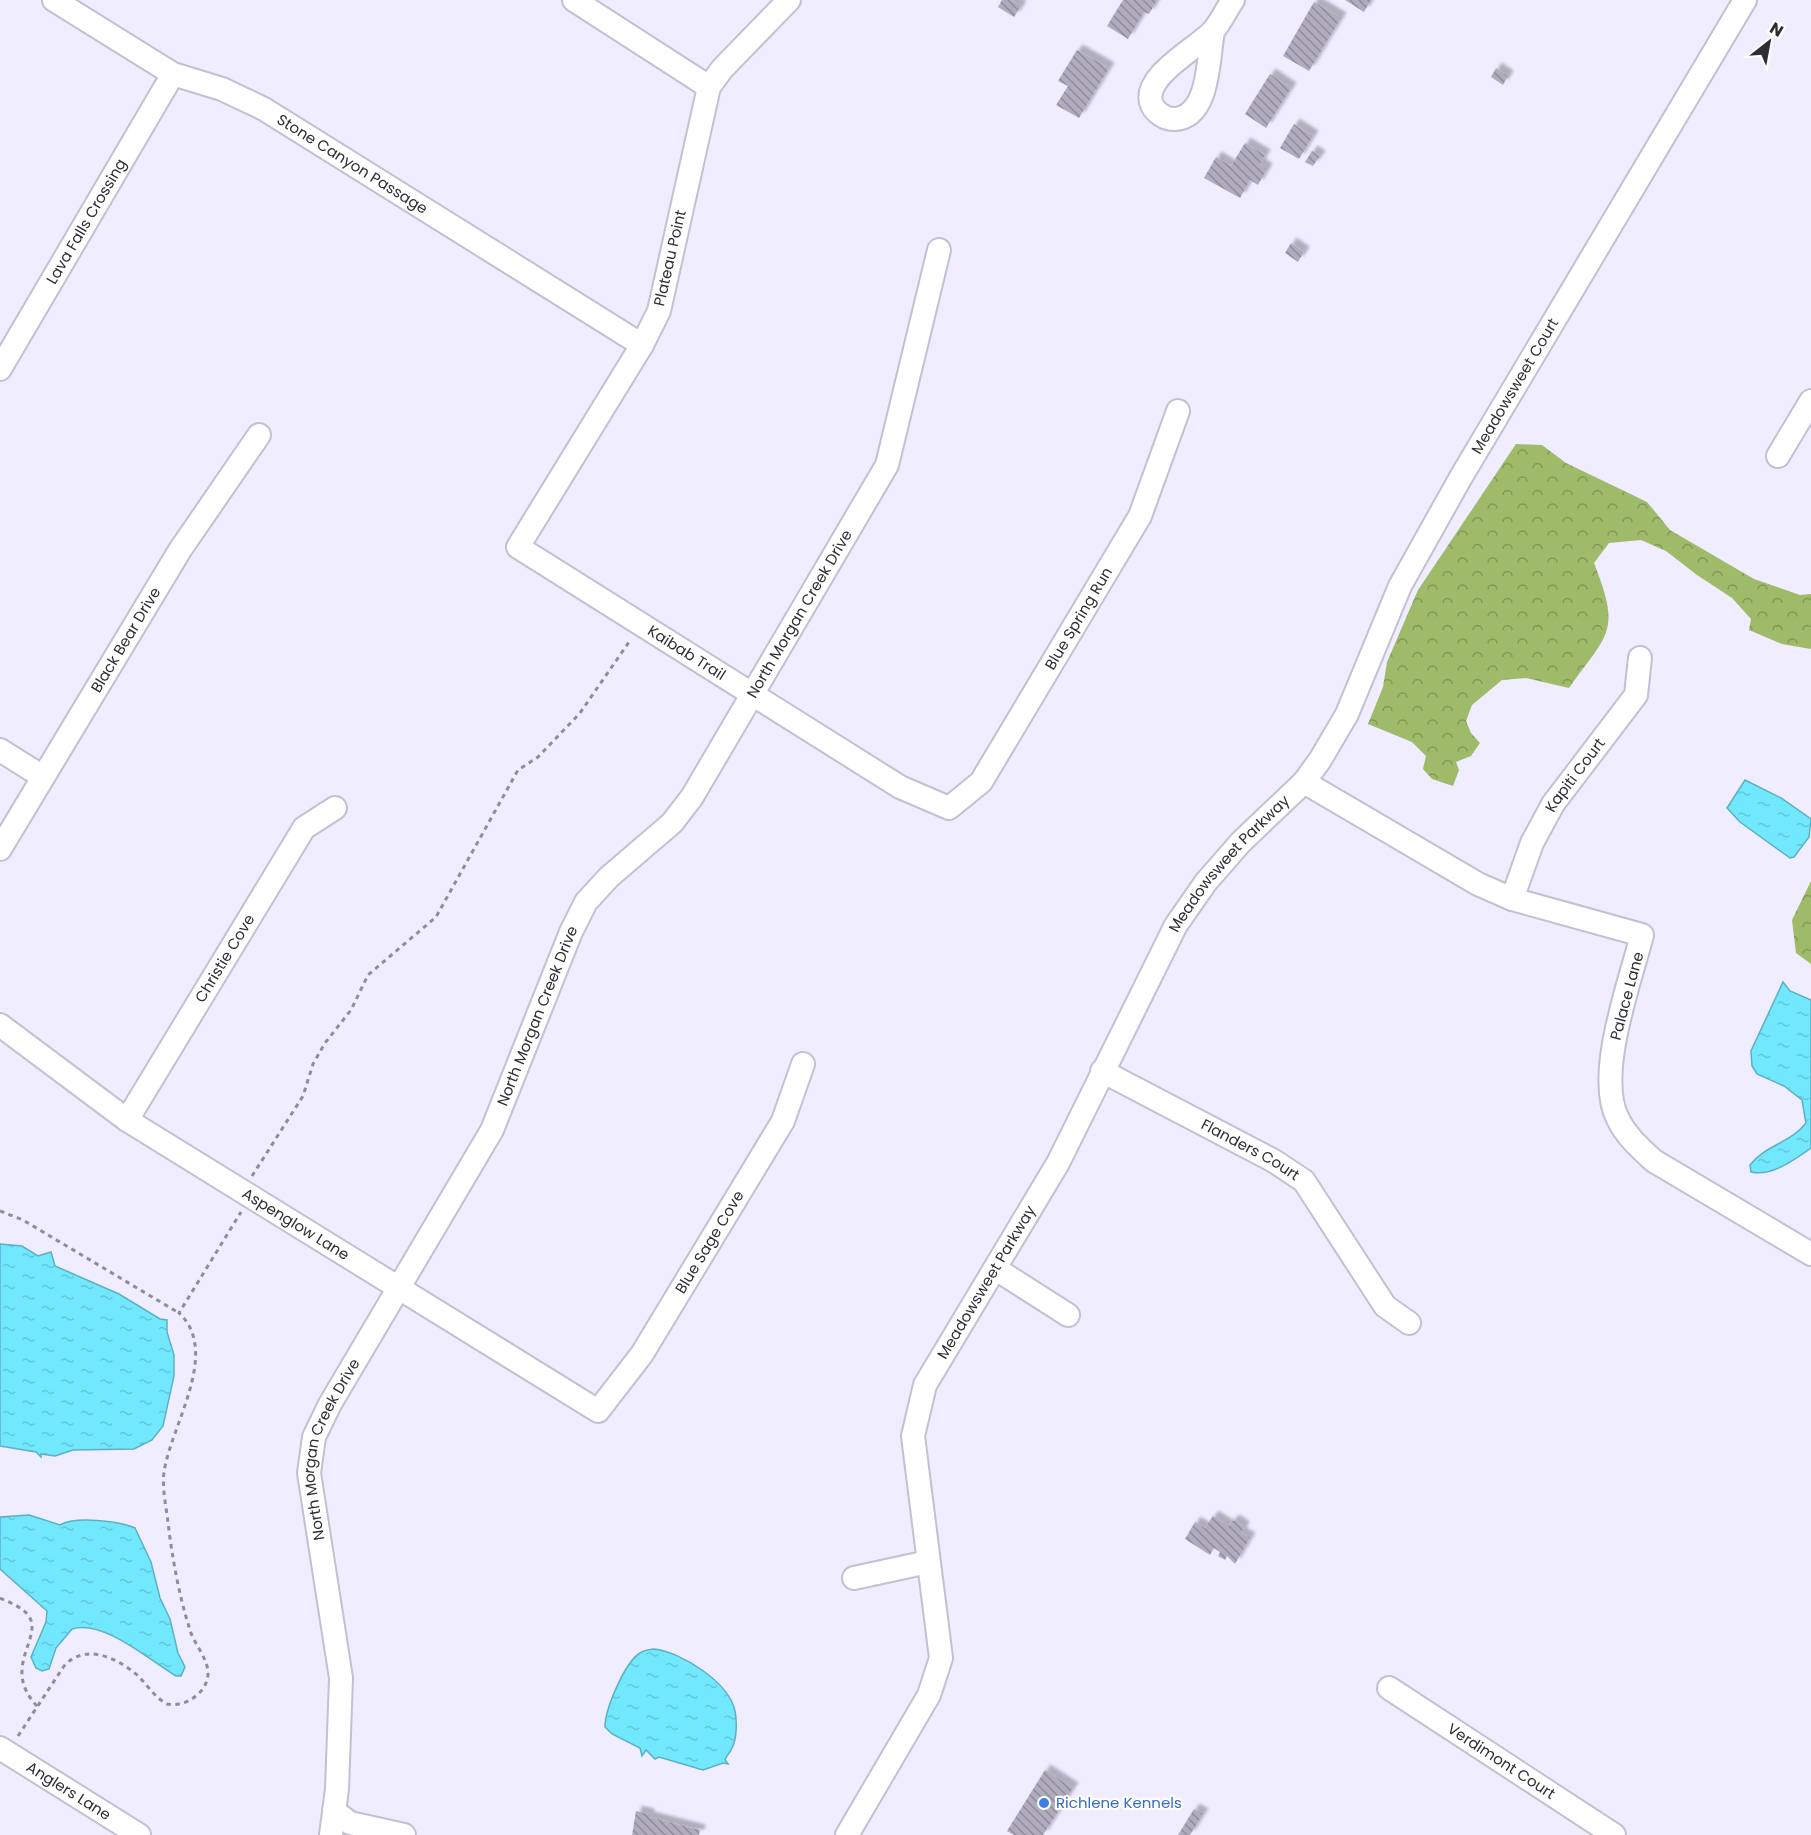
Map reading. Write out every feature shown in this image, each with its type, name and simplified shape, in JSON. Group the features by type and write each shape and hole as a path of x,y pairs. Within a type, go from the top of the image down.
{"street":[{"name":"Stone Canyon Passage","path":"54,0 173,74 222,89 264,109 642,345"},
{"path":"574,0 709,87"},
{"name":"Plateau Point","path":"518,547 642,345 659,311 709,87 722,69 789,0"},
{"path":"1213,31 1233,0"},
{"name":"Meadowsweet Court","path":"1304,782 1347,714 1400,586 1428,536 1745,0"},
{"name":"Lava Falls Crossing","path":"0,369 173,74"},
{"name":"North Morgan Creek Drive","path":"331,1835 342,1701 341,1678 309,1473 314,1437 330,1404 492,1130 567,943 586,902 609,877 672,823 692,797 887,465 939,250"},
{"path":"1778,456 1811,401"},
{"name":"Blue Spring Run","path":"950,808 981,782 1140,516 1178,411"},
{"name":"Black Bear Drive","path":"0,849 180,550 259,435"},
{"name":"Kaibab Trail","path":"518,547 900,787 950,808"},
{"name":"Kapiti Court","path":"1512,899 1532,843 1553,804 1636,695 1640,658"},
{"path":"0,750 43,777"},
{"name":"Palace Lane","path":"1304,782 1478,884 1512,899 1642,936 1612,1052 1611,1091 1617,1119 1635,1143 1654,1161 1811,1254"},
{"name":"Meadowsweet Parkway","path":"847,1835 930,1695 941,1658 927,1562 913,1436 925,1385 1059,1163 1102,1071 1182,916 1206,882 1241,842 1304,782"},
{"name":"Christie Cove","path":"127,1120 304,828 335,808"},
{"name":"Aspenglow Lane","path":"0,1025 127,1120 598,1412"},
{"name":"Blue Sage Cove","path":"598,1412 642,1354 777,1131 803,1064"},
{"name":"Flanders Court","path":"1102,1071 1274,1161 1304,1181 1385,1306 1409,1323"},
{"path":"996,1269 1068,1315"},
{"path":"854,1578 927,1562"},
{"name":"Verdimont Court","path":"1389,1688 1614,1835"},
{"name":"Anglers Lane","path":"4,1750 139,1835"},
{"path":"334,1811 350,1823 404,1835"}],"path":[{"path":"249,1182 303,1096 313,1064 351,1010 368,975 436,917 518,770 538,757 580,713 628,642"},
{"path":"179,1313 244,1208"},
{"path":"0,1211 23,1220 179,1313 194,1335 196,1359 165,1466 164,1484 169,1527 187,1619 208,1672 205,1685 188,1701 179,1705 166,1704 128,1668 98,1654 82,1654 71,1659 64,1666 4,1750"},
{"path":"0,1598 24,1612 30,1619 31,1627 20,1660 18,1678 24,1692 37,1706"}],"green space":[{"path":"1516,444 1542,445 1566,463 1647,502 1670,530 1754,579 1800,595 1811,594 1811,649 1782,644 1749,630 1751,619 1732,598 1666,551 1641,540 1609,543 1594,563 1609,618 1607,630 1594,655 1569,688 1526,678 1502,680 1472,705 1466,721 1471,733 1480,743 1471,756 1456,762 1459,770 1453,786 1432,779 1423,769 1426,756 1412,742 1368,724 1383,687 1387,662 1418,590"},
{"path":"1811,881 1811,964 1796,953 1792,920"}],"water":[{"path":"1745,780 1781,798 1811,819 1809,837 1794,857 1790,858 1740,822 1727,808"},
{"path":"1783,982 1790,991 1811,1000 1811,1148 1775,1170 1751,1172 1750,1165 1756,1158 1793,1135 1806,1123 1802,1100 1784,1086 1757,1074 1752,1066 1751,1051"},
{"path":"0,1244 22,1246 38,1256 51,1252 55,1266 119,1294 160,1319 167,1320 167,1332 174,1355 174,1376 163,1426 152,1440 134,1449 73,1450 55,1456 41,1454 41,1457 36,1452 0,1446"},
{"path":"29,1515 60,1525 67,1522 97,1520 135,1528 151,1562 160,1598 170,1619 178,1653 185,1667 181,1676 176,1676 111,1635 84,1627 72,1629 56,1648 49,1669 42,1671 36,1668 31,1657 46,1622 47,1611 0,1569 0,1517"},
{"path":"654,1649 665,1651 690,1662 714,1679 731,1700 735,1711 736,1730 734,1744 725,1760 728,1764 723,1763 703,1770 659,1757 655,1759 646,1750 642,1756 640,1748 612,1734 605,1727 612,1698 628,1666 640,1653"}],"building":[{"path":"1002,0 1010,0 1021,6 1014,17 998,7"},
{"path":"1123,0 1157,0 1149,14 1144,12 1128,39 1107,26"},
{"path":"1345,0 1371,0 1364,12"},
{"path":"1314,2 1341,18 1309,71 1283,56"},
{"path":"1077,50 1109,68 1079,118 1056,105 1068,86 1058,81"},
{"path":"1496,68 1508,76 1503,85 1491,77"},
{"path":"1270,74 1291,88 1266,128 1245,114"},
{"path":"1294,124 1313,136 1299,159 1280,148"},
{"path":"1245,143 1265,155 1260,164 1267,169 1258,185 1250,180 1240,198 1204,178 1216,157 1231,166"},
{"path":"1312,151 1320,156 1313,166 1305,162"},
{"path":"1291,243 1304,252 1298,262 1285,253"},
{"path":"1213,1516 1229,1526 1232,1521 1236,1521 1244,1527 1241,1533 1250,1538 1235,1564 1227,1556 1225,1560 1218,1556 1220,1552 1214,1548 1210,1555 1185,1539 1195,1522 1205,1528"},
{"name":"Richlene Kennels","path":"1045,1770 1073,1788 1043,1835 1014,1835 1007,1831"},
{"path":"1194,1809 1203,1814 1190,1835 1178,1835"},
{"path":"636,1811 649,1814 649,1817 700,1830 699,1835 632,1835"}],"place":[{"name":"Richlene Kennels","path":"1044,1803"}]}
